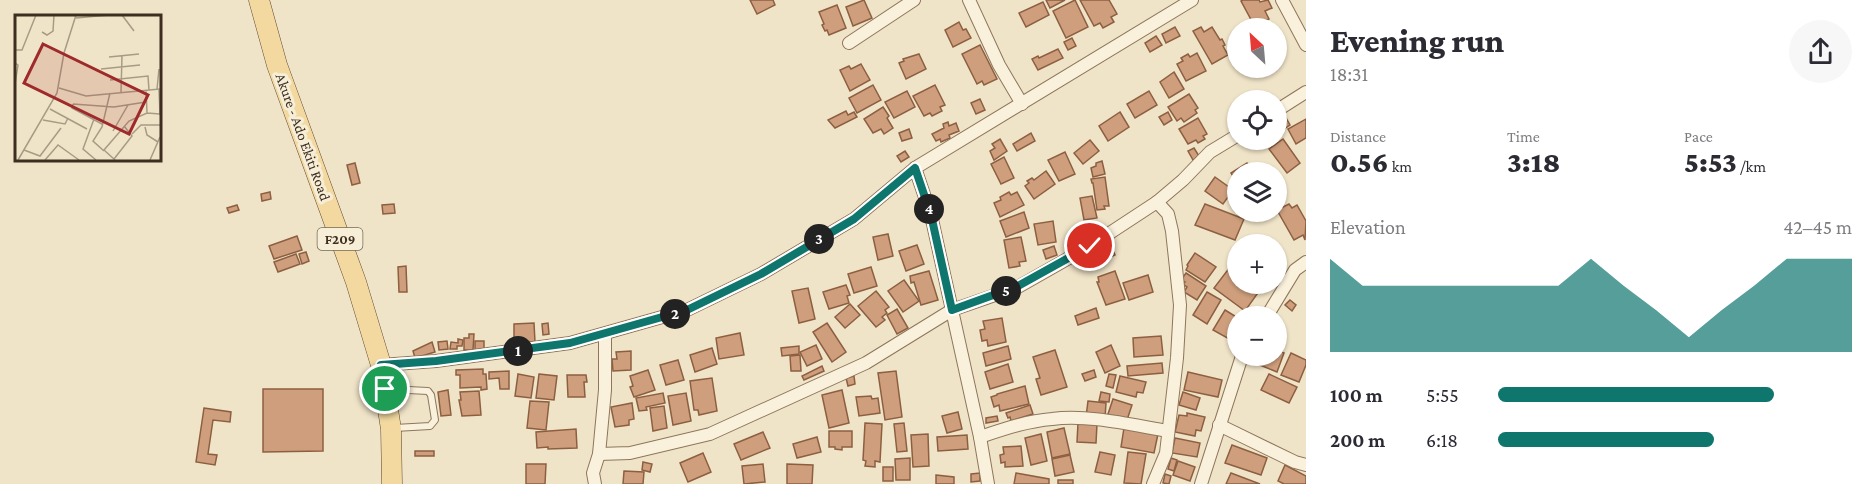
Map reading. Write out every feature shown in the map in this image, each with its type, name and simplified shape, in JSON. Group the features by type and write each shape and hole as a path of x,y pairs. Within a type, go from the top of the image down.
{"main road":[{"name":"Akure - Ado Ekiti Road","path":"259,0 277,65 356,282 381,365 392,429 392,484"}],"street":[{"path":"849,42 914,0"},
{"path":"969,0 999,64 1022,104"},
{"path":"381,365 436,361 570,343 687,310 761,274 854,219 915,168 1192,0"},
{"path":"1282,0 1306,45"},
{"path":"1287,104 1306,92"},
{"path":"598,454 630,453 710,434 866,363 952,310 1018,286 1090,246 1157,202 1183,180 1210,152 1227,142"},
{"path":"915,168 931,215 980,437 988,484"},
{"path":"1154,484 1166,453 1177,358 1180,305 1172,231 1168,214 1157,202"},
{"path":"1273,306 1295,270 1306,262"},
{"path":"594,484 593,473 598,454 605,390 604,334"},
{"path":"1201,484 1239,366"},
{"path":"980,437 1015,425 1054,418 1087,419 1168,431"},
{"path":"1219,424 1295,462 1306,465"}],"lane":[{"path":"385,389 428,391 432,394 435,420 430,426 392,429"}],"building":[{"path":"750,0 773,0 775,5 757,14"},
{"path":"864,0 872,18 853,26 846,7"},
{"path":"1046,0 1065,0 1050,8"},
{"path":"1075,0 1088,27 1066,38 1053,11"},
{"path":"1080,0 1109,0 1117,14 1111,17 1114,22 1103,28 1100,23 1094,26"},
{"path":"1268,0 1272,8 1265,11 1268,18 1250,18 1241,1"},
{"path":"1043,2 1049,15 1026,27 1019,13"},
{"path":"837,5 846,28 829,35 822,25 824,24 819,12"},
{"path":"959,22 971,38 953,47 945,30"},
{"path":"1175,27 1180,36 1166,43 1162,34"},
{"path":"1201,27 1204,32 1212,27 1220,40 1222,39 1227,56 1212,64 1193,31"},
{"path":"1156,36 1162,45 1150,52 1145,43"},
{"path":"1072,38 1076,46 1068,50 1064,42"},
{"path":"980,45 997,79 984,85 982,81 977,84 962,54"},
{"path":"1058,49 1063,58 1038,70 1032,59"},
{"path":"1197,53 1206,71 1186,81 1177,64 1183,61 1181,58 1188,54 1190,57"},
{"path":"919,54 926,69 906,79 899,63 904,61 903,59"},
{"path":"861,64 870,80 850,91 840,70 849,66 851,69"},
{"path":"1174,72 1184,89 1169,98 1160,82"},
{"path":"873,85 881,100 857,113 849,98"},
{"path":"935,85 945,105 940,107 942,111 932,116 930,113 924,116 913,96"},
{"path":"907,91 915,107 894,118 885,102"},
{"path":"1149,91 1157,105 1135,118 1127,104"},
{"path":"1189,94 1198,108 1195,110 1197,113 1184,122 1181,118 1177,121 1168,107"},
{"path":"980,99 985,110 976,114 971,103"},
{"path":"883,107 893,128 884,134 881,129 873,133 864,119"},
{"path":"846,111 848,115 854,112 857,117 835,128 828,120"},
{"path":"1120,112 1129,127 1108,141 1099,126"},
{"path":"1168,112 1172,120 1164,125 1159,117"},
{"path":"1198,118 1207,134 1203,136 1205,139 1198,143 1196,140 1188,144 1179,129"},
{"path":"1306,119 1306,138 1296,144 1288,129"},
{"path":"948,122 949,126 956,123 959,131 949,135 950,138 941,142 940,139 936,141 932,134 944,128 943,124"},
{"path":"909,129 912,138 902,141 899,133"},
{"path":"1031,133 1035,141 1017,151 1013,144"},
{"path":"1000,139 1007,151 994,160 990,151 995,148 992,144"},
{"path":"1090,140 1099,151 1083,164 1074,153"},
{"path":"1287,145 1300,163 1287,173 1287,162 1279,162 1270,150 1287,150"},
{"path":"1194,148 1199,156 1193,160 1188,151"},
{"path":"905,151 909,157 901,162 897,156"},
{"path":"1065,152 1075,174 1059,181 1048,160"},
{"path":"1004,157 1014,178 1001,184 991,164"},
{"path":"1102,161 1105,174 1093,177 1091,168"},
{"path":"355,163 360,183 352,185 347,165"},
{"path":"1046,171 1055,184 1034,199 1025,186 1029,183 1027,181 1032,178 1034,180"},
{"path":"1105,177 1109,206 1097,210 1091,179"},
{"path":"1215,177 1227,186 1227,198 1223,204 1205,191"},
{"path":"270,192 271,199 262,201 261,194"},
{"path":"1009,192 1011,195 1017,192 1024,205 1000,217 994,203"},
{"path":"1092,196 1097,218 1084,220 1080,198"},
{"path":"394,204 395,213 383,214 382,205"},
{"path":"1205,204 1227,212 1227,222 1243,222 1238,234 1227,234 1227,237 1195,225"},
{"path":"1289,204 1292,208 1297,205 1306,221 1305,240 1303,235 1294,240 1284,222 1287,222 1287,205"},
{"path":"237,205 239,210 229,213 227,208"},
{"path":"1024,212 1029,228 1006,237 1000,221"},
{"path":"1053,221 1056,242 1038,245 1034,224"},
{"path":"888,234 893,256 878,260 873,237"},
{"path":"297,236 302,250 274,259 269,246"},
{"path":"1021,237 1026,261 1019,262 1020,266 1009,268 1004,240"},
{"path":"917,245 924,264 906,271 899,251"},
{"path":"1054,246 1057,255 1046,259 1043,250"},
{"path":"1111,246 1115,255 1101,262 1097,253"},
{"path":"306,252 309,261 302,264 299,254"},
{"path":"1195,253 1216,267 1205,282 1186,270"},
{"path":"296,254 300,264 278,272 274,262"},
{"path":"406,266 407,292 399,292 398,267"},
{"path":"871,267 877,286 854,293 848,274"},
{"path":"929,271 938,300 921,305 910,276"},
{"path":"1115,271 1125,299 1106,305 1097,282 1099,282 1098,277"},
{"path":"1227,271 1227,294 1257,294 1249,306 1238,306 1214,288"},
{"path":"1186,273 1206,286 1197,300 1184,292 1187,287 1181,280"},
{"path":"1148,275 1153,292 1129,300 1123,283"},
{"path":"904,280 919,301 903,312 888,291"},
{"path":"846,285 850,295 847,296 849,303 829,309 823,292"},
{"path":"808,288 815,319 799,323 792,291"},
{"path":"876,291 889,307 885,310 887,313 882,317 885,320 876,327 858,306"},
{"path":"1207,292 1221,300 1207,324 1193,315"},
{"path":"1290,300 1296,305 1292,311 1285,305"},
{"path":"850,304 860,315 845,328 835,317"},
{"path":"1096,308 1099,318 1078,325 1075,316"},
{"path":"897,309 908,328 897,334 887,315"},
{"path":"1225,310 1227,311 1227,338 1213,330"},
{"path":"1002,318 1006,342 988,346 987,340 982,341 980,330 985,329 983,321"},
{"path":"534,323 535,342 514,342 514,324"},
{"path":"548,323 549,334 543,335 542,324"},
{"path":"827,323 846,352 832,362 813,332"},
{"path":"740,333 744,355 719,359 716,338"},
{"path":"469,334 474,334 473,350 464,350 464,338 469,338"},
{"path":"1161,336 1163,355 1134,357 1133,338"},
{"path":"458,339 463,340 462,346 450,349 451,342 458,343"},
{"path":"447,341 448,349 439,350 438,342"},
{"path":"475,341 484,341 484,351 475,351"},
{"path":"432,342 435,352 415,358 413,351"},
{"path":"816,345 822,359 807,366 800,352"},
{"path":"1111,345 1120,366 1105,373 1096,352"},
{"path":"799,346 799,354 782,356 781,348"},
{"path":"1008,346 1011,359 986,366 983,353"},
{"path":"712,348 717,364 695,372 690,355"},
{"path":"1055,350 1067,387 1041,395 1036,379 1040,378 1033,357"},
{"path":"631,351 631,370 613,371 612,359 617,359 616,352"},
{"path":"1291,353 1306,360 1299,382 1281,375"},
{"path":"800,355 801,371 791,371 790,356"},
{"path":"678,360 684,380 666,385 660,365"},
{"path":"1162,363 1163,373 1128,376 1127,366"},
{"path":"1008,364 1013,382 990,389 985,372"},
{"path":"822,366 824,371 804,380 802,376"},
{"path":"1262,366 1279,366 1277,372"},
{"path":"483,369 483,374 486,374 487,389 460,388 460,375 456,375 456,370"},
{"path":"648,370 655,390 634,397 630,387 633,386 630,376"},
{"path":"1094,370 1096,377 1085,381 1082,374"},
{"path":"509,371 509,389 500,389 499,378 489,379 489,372"},
{"path":"896,371 902,417 885,420 878,373"},
{"path":"1188,372 1222,380 1218,397 1184,390"},
{"path":"518,374 534,377 531,398 515,396"},
{"path":"539,374 557,376 554,400 536,398"},
{"path":"1109,374 1116,375 1113,388 1106,386"},
{"path":"1269,374 1297,387 1289,403 1261,390"},
{"path":"567,375 586,375 585,397 568,397"},
{"path":"854,376 855,384 848,386 846,378"},
{"path":"1120,376 1146,382 1143,393 1137,392 1136,397 1116,392"},
{"path":"712,378 717,411 699,415 698,410 694,410 690,381"},
{"path":"1025,386 1029,404 1000,411 999,405 994,407 991,397"},
{"path":"263,389 323,389 323,451 263,452"},
{"path":"448,390 451,415 441,416 438,392"},
{"path":"842,390 849,423 829,428 822,395"},
{"path":"479,391 481,415 462,416 460,392"},
{"path":"1101,392 1110,394 1109,402 1099,401"},
{"path":"1183,392 1200,398 1196,410 1179,405"},
{"path":"663,393 665,403 639,411 636,398"},
{"path":"686,393 691,421 673,425 668,396"},
{"path":"871,396 872,399 878,398 880,413 859,416 856,397"},
{"path":"1113,399 1132,405 1126,423 1107,417"},
{"path":"530,401 549,402 546,430 527,428"},
{"path":"1088,401 1106,403 1105,418 1086,417"},
{"path":"632,403 634,419 629,420 629,425 615,427 611,407"},
{"path":"1030,405 1033,414 1011,421 1010,417 1008,418 1006,413"},
{"path":"664,406 667,428 653,431 650,408"},
{"path":"204,408 231,412 230,422 213,420 208,454 217,455 215,465 196,462"},
{"path":"958,412 962,429 947,433 942,416"},
{"path":"1187,413 1205,417 1201,431 1196,430 1195,436 1175,432 1179,415 1187,416"},
{"path":"997,416 998,421 986,423 986,418"},
{"path":"865,423 882,424 880,462 875,461 875,467 865,466 866,461 863,460"},
{"path":"904,423 907,451 897,452 894,424"},
{"path":"1078,423 1097,424 1096,443 1077,442"},
{"path":"1064,428 1070,454 1052,458 1047,432"},
{"path":"1124,428 1158,434 1154,453 1121,447"},
{"path":"576,429 577,448 537,448 536,432"},
{"path":"829,431 852,431 852,447 842,447 842,450 829,447"},
{"path":"763,432 770,448 741,460 734,444"},
{"path":"928,434 929,466 913,467 911,435"},
{"path":"1041,434 1047,461 1031,465 1025,438"},
{"path":"967,435 968,449 938,451 937,437"},
{"path":"817,437 821,452 797,458 793,444"},
{"path":"1175,438 1200,443 1197,457 1172,453"},
{"path":"1232,445 1267,458 1261,475 1225,463"},
{"path":"1021,446 1023,466 1005,467 1005,462 1001,463 1000,455 1004,454 1003,447"},
{"path":"415,451 434,451 434,456 415,456"},
{"path":"1100,452 1115,455 1111,475 1095,472"},
{"path":"1128,452 1146,454 1141,484 1124,483"},
{"path":"703,453 711,472 688,482 680,463"},
{"path":"1070,455 1074,472 1055,476 1052,459"},
{"path":"910,458 910,480 896,480 895,459"},
{"path":"1171,458 1177,460 1174,471 1168,469"},
{"path":"1178,461 1195,467 1190,481 1173,475"},
{"path":"643,462 652,464 650,472 642,470"},
{"path":"526,464 546,464 545,484 526,484"},
{"path":"763,464 765,482 744,484 742,466"},
{"path":"787,464 813,465 812,484 787,484"},
{"path":"1285,465 1306,476 1306,484 1284,484 1278,481"},
{"path":"883,467 893,467 893,481 883,481"},
{"path":"624,471 644,472 643,484 623,484"},
{"path":"980,473 980,481 971,482 971,474"},
{"path":"1016,473 1049,479 1049,484 1014,484"},
{"path":"1231,473 1260,484 1226,484"},
{"path":"1165,474 1171,476 1169,484 1163,483"},
{"path":"936,475 954,477 954,484 936,484"},
{"path":"1058,480 1073,480 1073,484 1058,484"}],"route":[{"path":"385,389 381,365 436,361 570,343 687,310 761,274 854,219 915,168 931,215 952,310 1018,286 1090,246"}]}
